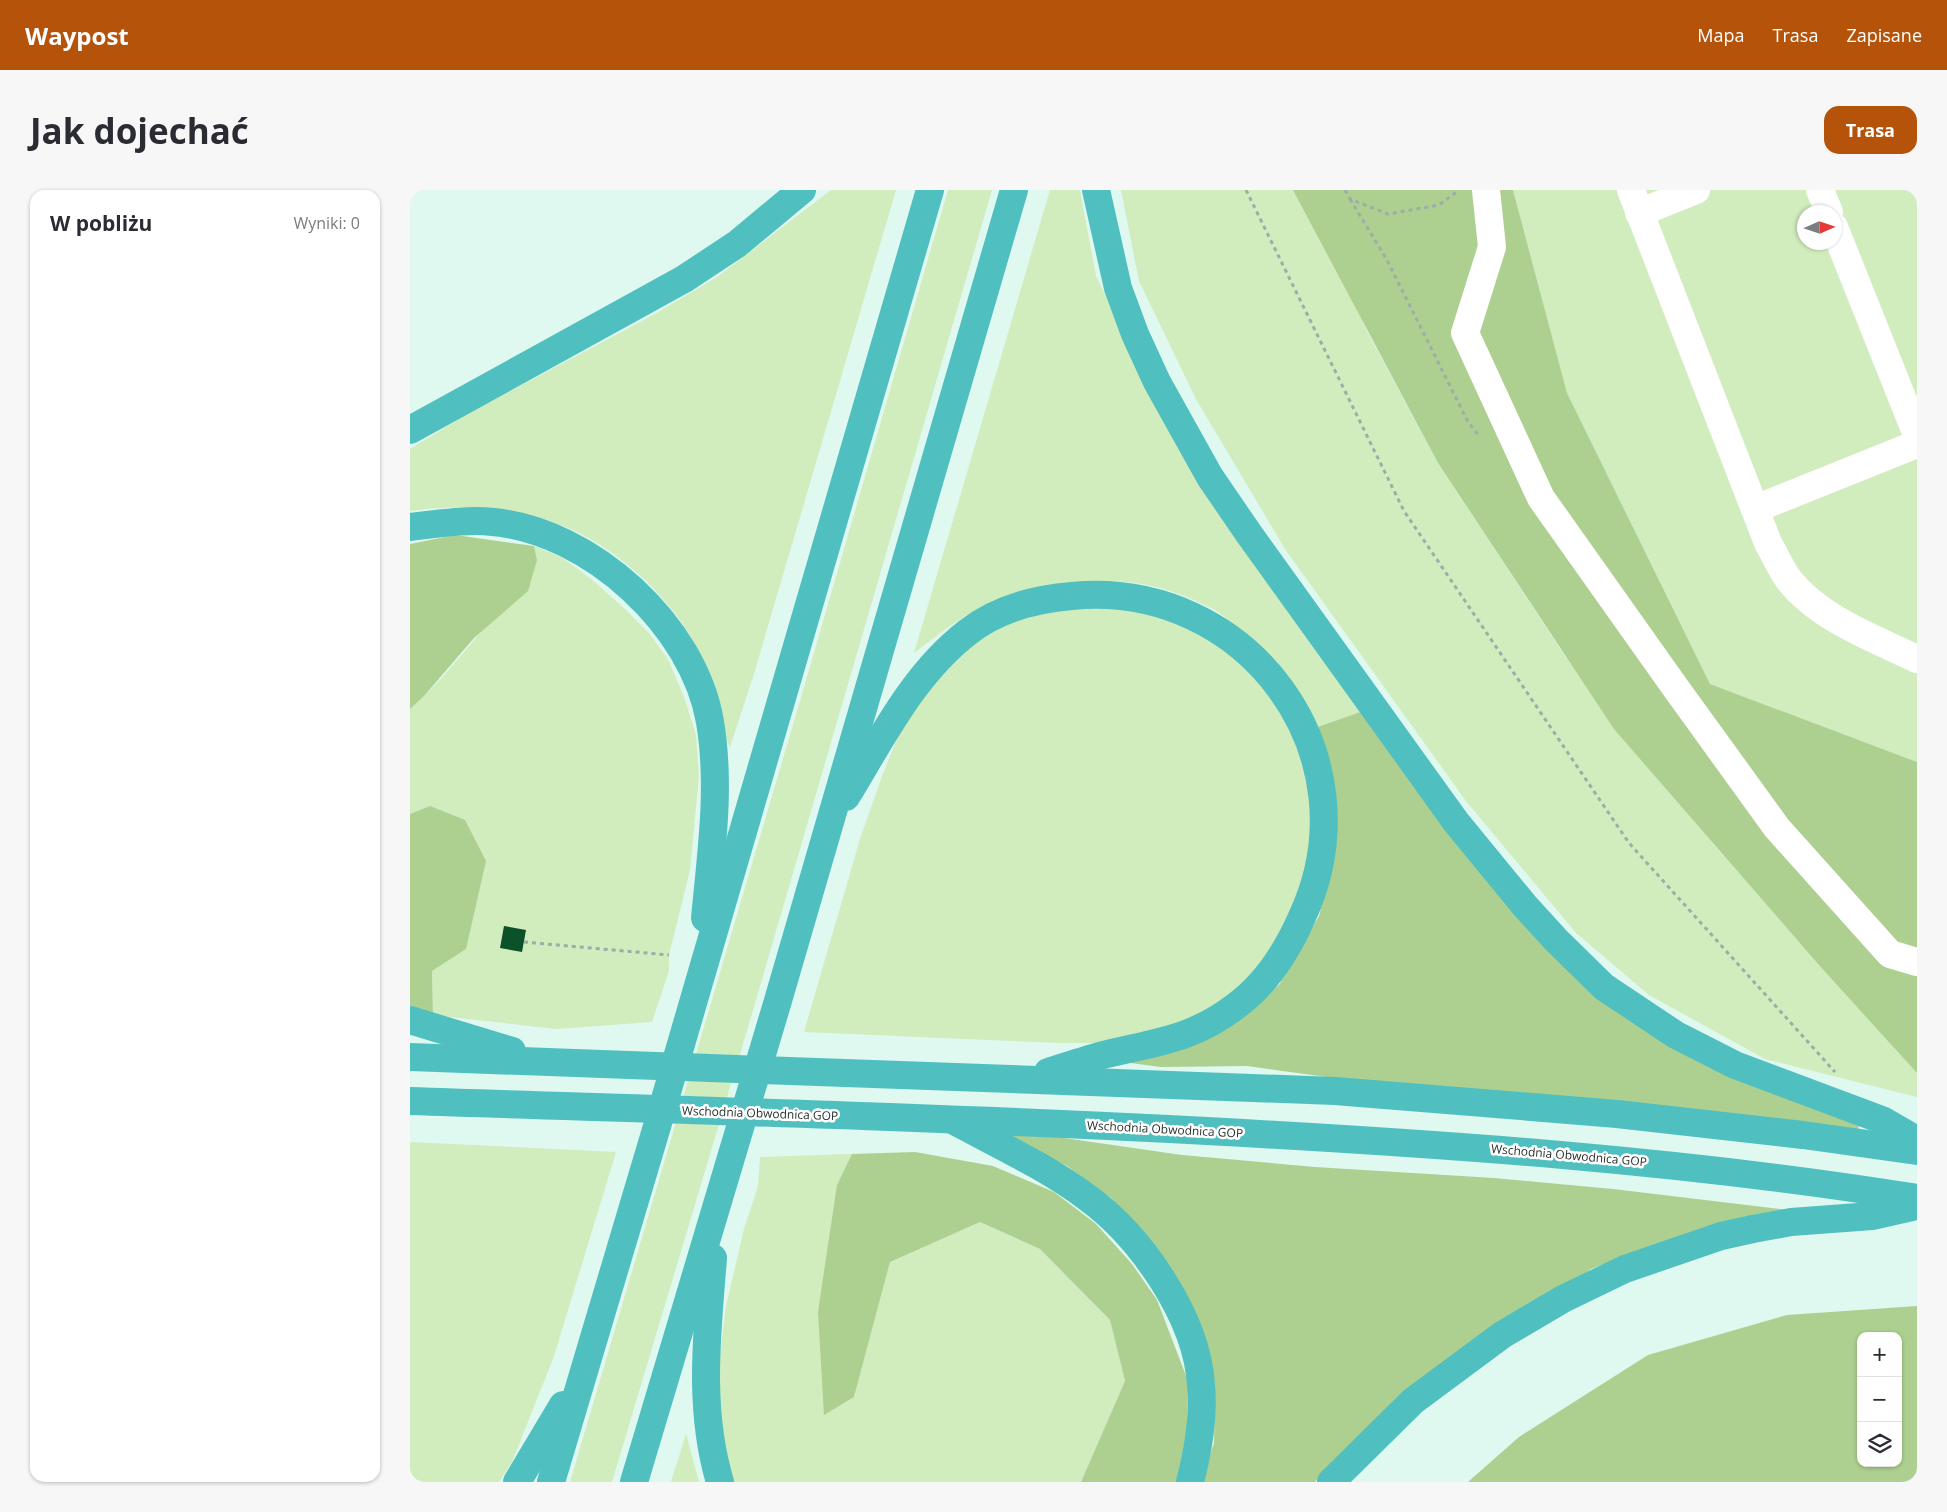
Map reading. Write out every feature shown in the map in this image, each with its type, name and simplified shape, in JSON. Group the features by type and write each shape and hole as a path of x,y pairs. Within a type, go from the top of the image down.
{"highway":[{"path":"410,430 684,279 737,244 802,190"},
{"path":"551,1482 930,190"},
{"path":"634,1482 718,1204 1014,190"},
{"path":"1096,190 1118,288 1135,334 1157,382 1210,476 1249,534 1456,822 1525,906 1556,940 1604,987 1676,1035 1735,1065 1882,1120 1917,1140"},
{"path":"410,527 493,522 533,532 570,545 637,593 666,625 688,660 705,700 710,722 715,802 700,979"},
{"path":"827,829 903,705 940,657 971,630 996,616 1025,604 1051,598 1086,594 1120,596 1170,608 1196,617 1226,637 1262,667 1282,690 1300,717 1310,740 1320,778 1325,820 1319,874 1300,924 1280,958 1260,985 1238,1005 1193,1031 1168,1041 1105,1054 1025,1079"},
{"path":"410,1020 552,1062"},
{"path":"410,1057 1269,1088 1500,1103 1738,1127 1917,1151"},
{"name":"Wschodnia Obwodnica GOP","path":"410,1101 951,1119 1327,1137 1472,1147 1704,1168 1917,1198"},
{"path":"951,1119 1064,1181 1088,1198 1112,1218 1154,1267 1185,1323 1202,1383 1198,1448 1190,1482"},
{"path":"718,1204 706,1347 707,1412 712,1454 720,1482"},
{"path":"1331,1482 1414,1401 1502,1335 1563,1300 1625,1269 1721,1236 1753,1229 1791,1222 1872,1216 1917,1206"},
{"path":"517,1482 584,1369"}],"lane":[{"path":"1486,190 1492,247 1465,332 1541,498 1777,828 1890,954 1917,962"},
{"path":"1696,190 1635,201 1768,543 1789,580 1819,607 1858,631 1917,658"},
{"path":"1820,190 1826,205"},
{"path":"1842,244 1907,383 1917,434"},
{"path":"1755,509 1917,444"}],"path":[{"path":"1246,190 1404,511 1629,842 1831,1068"},
{"path":"1345,190 1387,260 1468,422 1480,437"},
{"path":"1350,199 1388,214 1439,205 1460,190"},
{"path":"524,942 669,955"}],"green space":[{"path":"831,190 896,190 753,677 730,747 713,690 693,641 677,616 651,586 625,562 597,543 569,529 540,518 509,511 478,508 410,511 410,449 469,413 655,314 717,277"},
{"path":"948,190 992,190 751,1017 612,1482 570,1482 800,701"},
{"path":"1050,190 1080,190 1096,276 1130,346 1363,711 1315,728 1271,666 1233,624 1215,610 1194,600 1153,586 1132,583 1090,581 1069,583 1003,598 985,605 963,618 914,653"},
{"path":"1121,190 1303,190 1367,331 1438,463 1565,656 1718,849 1917,1073 1917,1097 1765,1059 1649,995 1576,933 1466,801 1285,549 1196,399 1139,281"},
{"path":"1293,190 1513,190 1567,393 1710,684 1917,762 1917,1073 1819,965 1614,729 1438,463"},
{"path":"1513,190 1917,190 1917,762 1710,684 1567,393"},
{"path":"455,535 534,546 537,560 528,591 474,638 424,696 410,709 410,544"},
{"path":"534,546 561,557 590,578 648,632 668,659 684,697 696,735 699,776 690,870 669,955 669,971 652,1022 556,1029 433,1015 432,971 466,949 430,806 410,814 410,709 461,656 537,560"},
{"path":"1051,603 1174,612 1261,677 1303,752 1315,833 1298,909 1254,982 1198,1018 1113,1043 1059,1043 804,1032 860,839 882,776 906,717 942,667 976,638"},
{"path":"1363,711 1582,983 1858,1119 1859,1134 1392,1086 1247,1066 1161,1067 1123,1062 1182,1050 1232,1022 1279,985 1319,916 1332,864 1315,728"},
{"path":"430,806 465,820 486,861 466,949 432,971 433,1015 410,1011 410,814"},
{"path":"977,1134 1050,1136 1182,1155 1315,1167 1494,1178 1613,1189 1789,1210 1699,1229 1591,1269 1349,1450 1315,1482 1201,1482 1214,1443 1215,1384 1202,1335 1146,1237 1111,1198 1067,1166 1028,1147"},
{"path":"410,1142 616,1152 554,1356 512,1462 499,1482 410,1482"},
{"path":"915,1152 993,1166 1054,1192 1096,1224 1132,1264 1157,1300 1188,1381 1187,1432 1176,1482 1081,1482 1125,1381 1110,1320 1040,1249 980,1222 890,1262 854,1397 824,1415 818,1312 837,1185 852,1154"},
{"path":"852,1154 837,1185 854,1397 890,1262 980,1222 1040,1249 1110,1320 1125,1381 1081,1482 731,1482 716,1389 726,1306 744,1229 758,1186 760,1157"},
{"path":"1917,1306 1917,1482 1468,1482 1519,1437 1648,1355 1787,1315"},
{"path":"686,1434 699,1482 671,1482"}],"building":[{"path":"504,926 526,930 522,952 500,948"}]}
